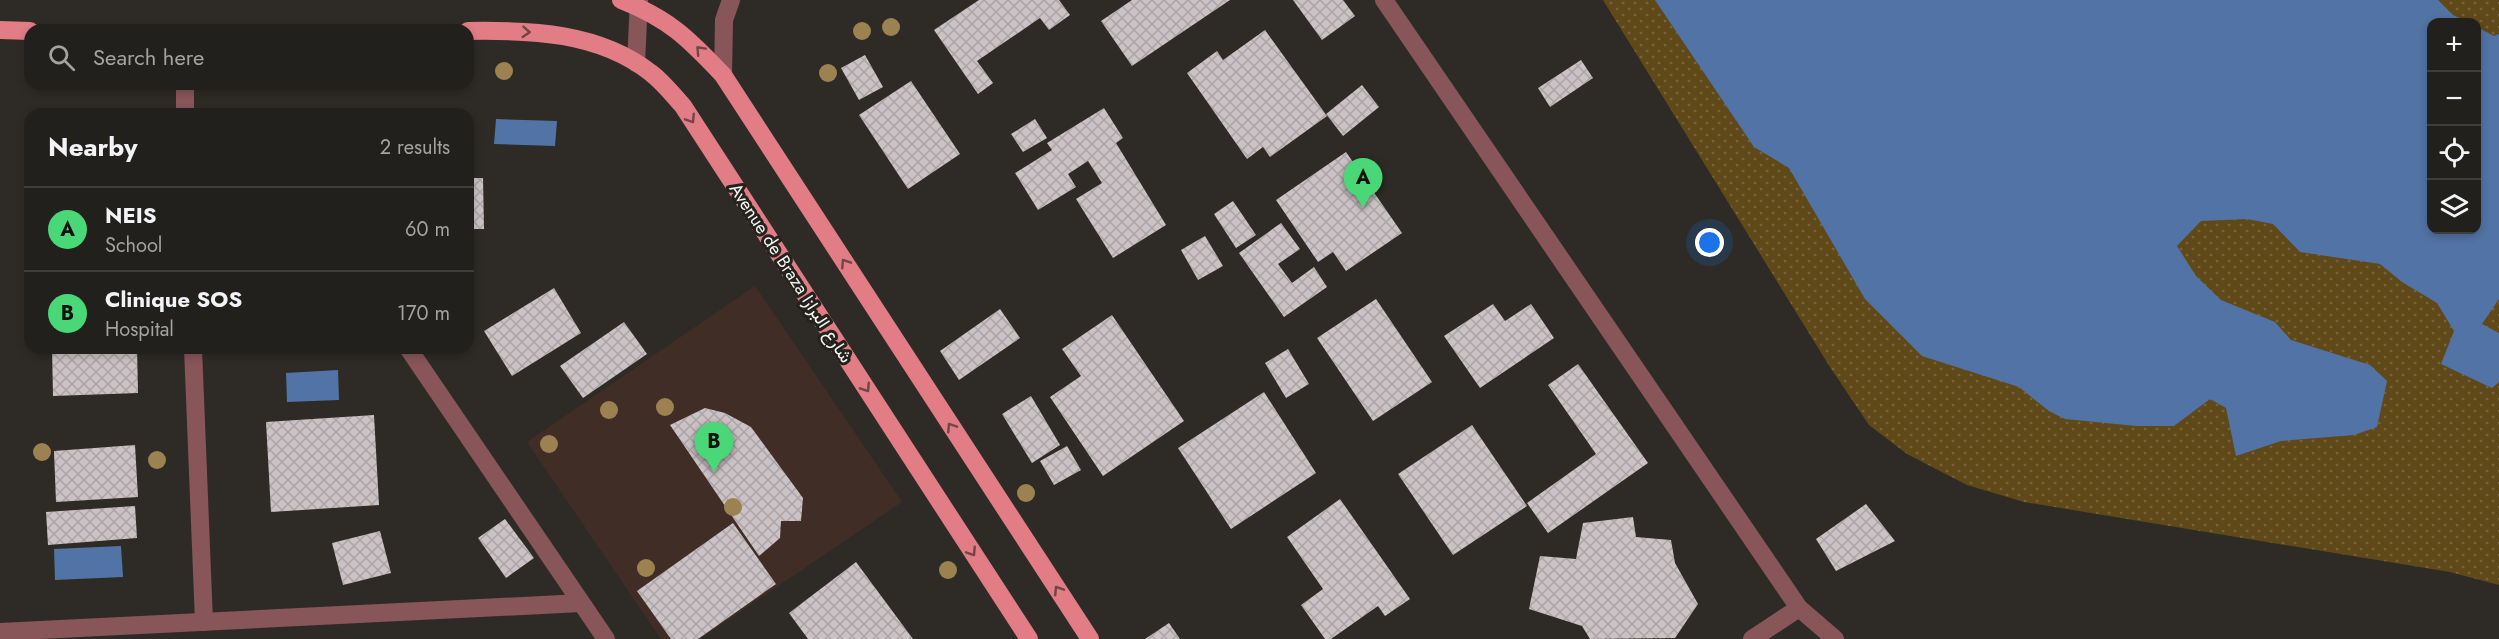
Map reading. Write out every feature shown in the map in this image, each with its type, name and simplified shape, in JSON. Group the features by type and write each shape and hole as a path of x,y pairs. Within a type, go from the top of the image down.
{"main road":[{"path":"621,0 639,3 685,34 723,75 1090,639"},
{"path":"0,30 24,31"},
{"name":"Avenue de Braza شارع البرازا","path":"474,31 502,30 560,34 593,42 636,63 652,74 683,106 1029,639"}],"street":[{"path":"723,75 724,20 731,0"},
{"path":"1384,0 1799,608 1835,639"},
{"path":"636,63 639,3"},
{"path":"185,90 185,108"},
{"path":"193,354 204,622"},
{"path":"412,354 606,639"},
{"path":"0,632 581,603"},
{"path":"1752,639 1799,608"}],"shaded area":[{"path":"1603,0 2499,0 2499,585 2450,572 2024,502 1967,485 1907,454 1869,425 1830,367"},
{"path":"755,286 902,502 700,639 661,639 527,442"}],"water":[{"path":"1655,0 2438,0 2453,15 2459,18 2427,18 2427,234 2481,234 2481,29 2494,36 2499,34 2499,299 2482,324 2499,333 2499,382 2492,388 2441,364 2454,331 2437,303 2402,282 2380,264 2300,252 2273,224 2247,219 2201,221 2177,246 2196,276 2221,300 2275,322 2291,340 2370,365 2387,381 2377,427 2354,435 2281,441 2236,456 2226,408 2210,399 2174,426 2136,426 2065,419 2049,411 2019,387 1922,356 1865,299 1789,168 1754,147"},
{"path":"496,119 557,121 555,146 494,144"},
{"path":"338,370 339,400 287,402 286,373"},
{"path":"121,546 123,577 55,580 54,549"}],"building":[{"path":"979,0 1059,0 1070,15 1049,30 1040,18 977,61 993,83 978,94 934,30"},
{"path":"1132,0 1230,0 1132,66 1101,21"},
{"path":"1293,0 1343,0 1355,16 1322,40"},
{"path":"1265,30 1327,116 1270,157 1263,147 1247,159 1187,73 1217,51 1223,60"},
{"path":"865,55 883,87 859,100 841,68"},
{"path":"1581,60 1593,78 1550,107 1538,88"},
{"path":"911,81 960,154 908,189 859,115"},
{"path":"1362,85 1379,107 1343,136 1326,114"},
{"path":"1104,108 1123,138 1116,143 1166,225 1113,258 1076,199 1102,183 1088,161 1068,174 1076,187 1038,210 1015,173 1052,150 1047,143"},
{"path":"1035,119 1047,138 1023,152 1011,134"},
{"path":"1346,152 1402,233 1346,271 1333,252 1318,262 1276,200"},
{"path":"474,178 483,178 484,229 474,229"},
{"path":"1233,201 1256,235 1236,248 1214,214"},
{"path":"1281,223 1300,249 1278,264 1292,283 1314,267 1327,287 1284,317 1239,253"},
{"path":"1205,236 1223,266 1198,280 1181,250"},
{"path":"554,288 581,333 512,376 484,331"},
{"path":"1376,299 1432,382 1373,421 1317,338"},
{"path":"1493,304 1505,321 1531,304 1554,338 1480,388 1444,336"},
{"path":"1000,309 1020,338 959,380 940,351"},
{"path":"1112,315 1184,421 1103,476 1050,397 1081,376 1062,349"},
{"path":"624,322 647,354 583,398 560,366"},
{"path":"1288,349 1309,384 1286,398 1265,363"},
{"path":"52,354 137,354 138,393 53,396"},
{"path":"1578,364 1648,463 1548,533 1527,503 1596,454 1548,385"},
{"path":"1264,392 1316,473 1231,529 1178,448"},
{"path":"1031,396 1060,445 1032,463 1002,414"},
{"path":"705,408 725,413 751,427 803,498 801,521 781,521 780,538 759,556 670,425"},
{"path":"374,415 379,505 271,512 266,422"},
{"path":"1472,425 1527,506 1453,555 1398,474"},
{"path":"135,445 138,497 56,502 54,451"},
{"path":"1067,446 1081,470 1054,485 1040,461"},
{"path":"1340,499 1410,599 1385,616 1378,606 1331,639 1325,639 1301,605 1323,589 1287,537"},
{"path":"1866,504 1895,541 1836,571 1816,539"},
{"path":"135,506 137,538 48,545 46,512"},
{"path":"1633,517 1636,537 1671,540 1675,563 1698,604 1675,638 1590,639 1582,626 1529,609 1540,556 1576,559 1583,523"},
{"path":"505,519 534,558 506,578 478,538"},
{"path":"733,523 776,584 698,639 671,639 637,591"},
{"path":"380,531 391,573 343,585 332,543"},
{"path":"856,562 913,639 808,639 789,613"},
{"path":"1169,623 1180,639 1145,639"}],"place":[{"name":"NEIS","path":"1363,208"},
{"name":"Clinique SOS","path":"714,472"}]}
